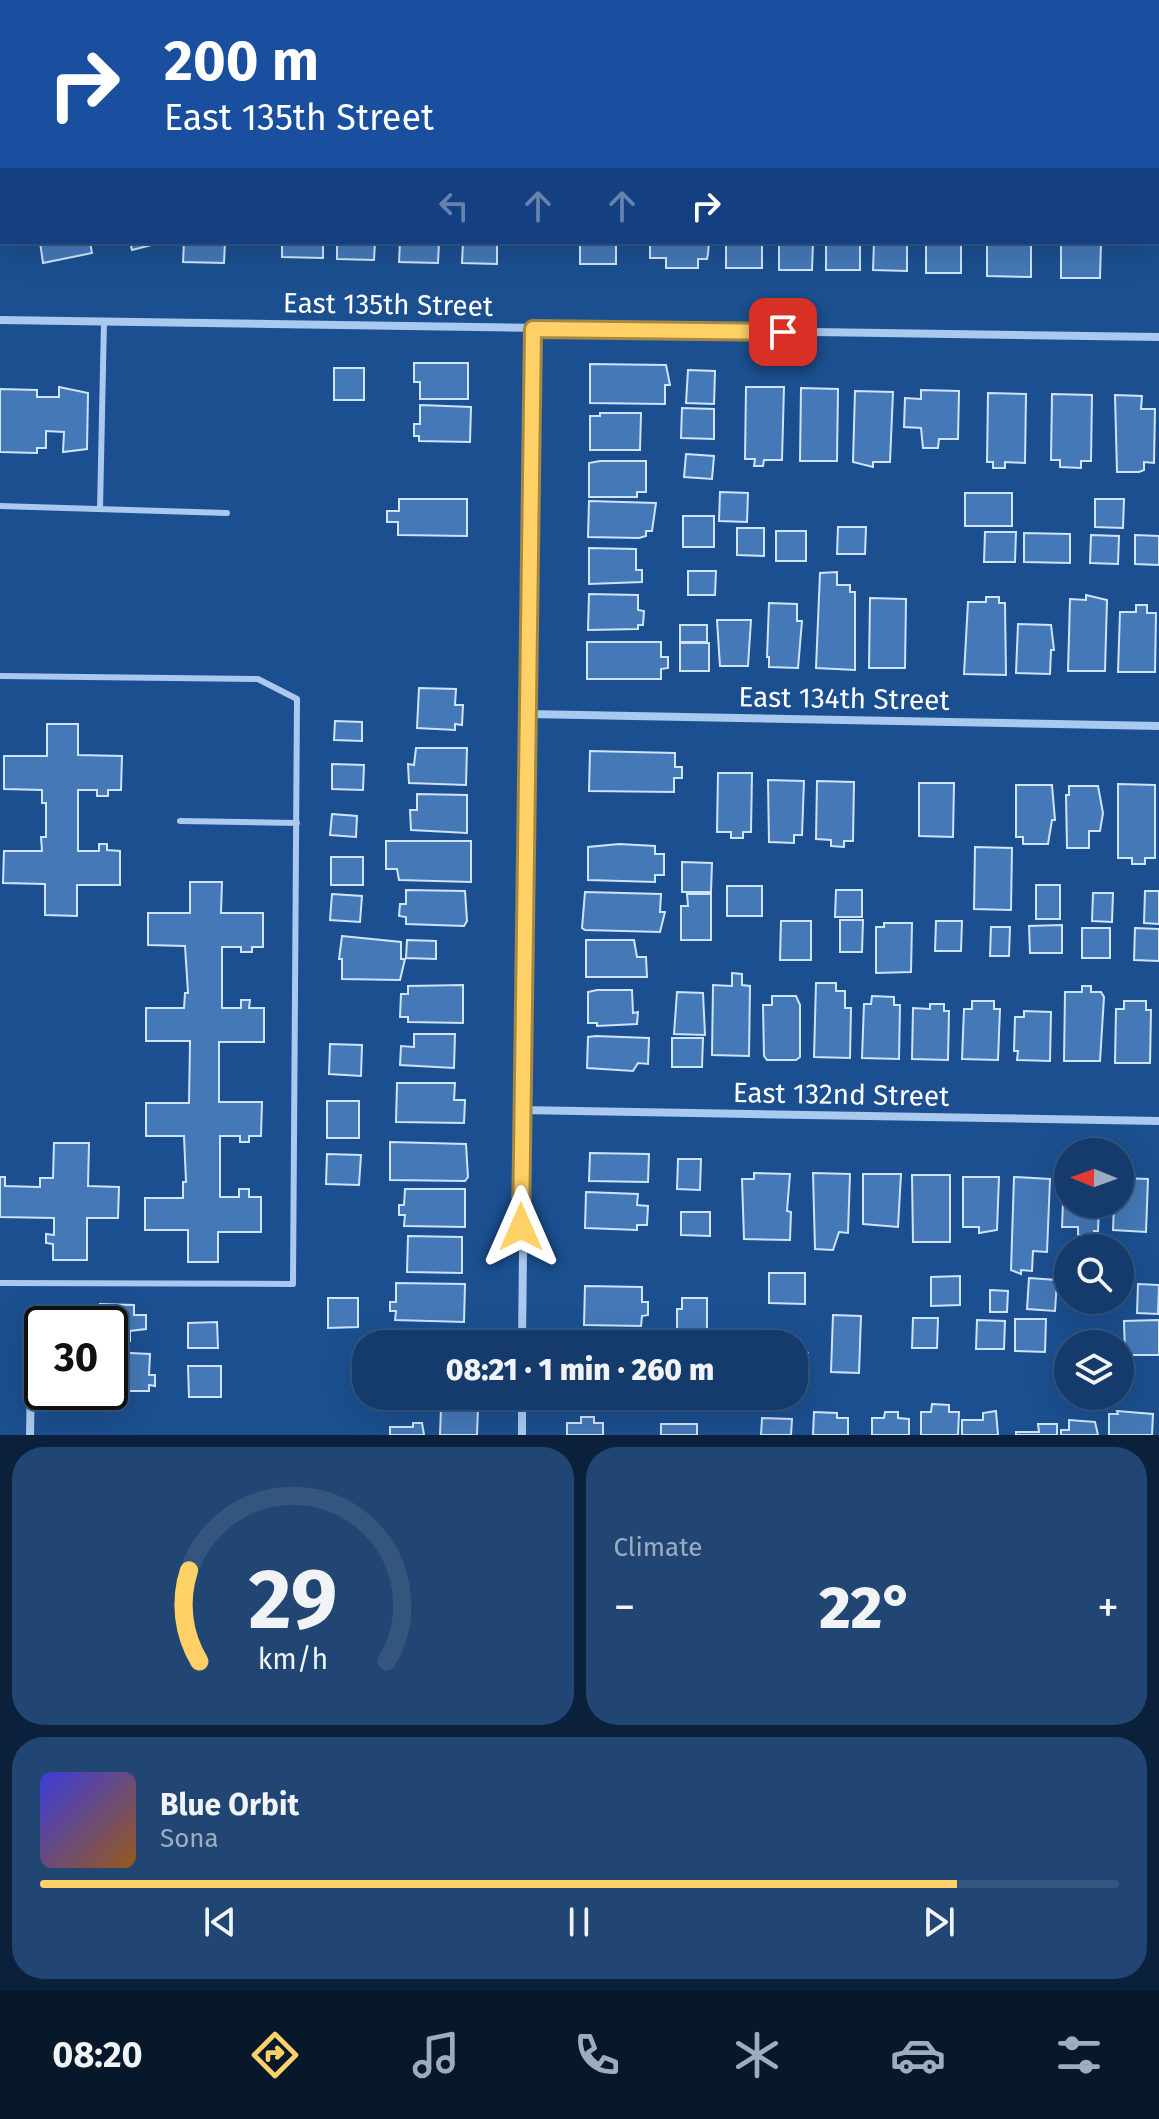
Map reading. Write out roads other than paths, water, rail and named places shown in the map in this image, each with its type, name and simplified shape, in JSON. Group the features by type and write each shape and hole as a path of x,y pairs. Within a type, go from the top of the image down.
{"street":[{"name":"East 135th Street","path":"0,320 1159,337"},
{"path":"522,1330 521,1110 533,329"},
{"name":"East 134th Street","path":"528,714 1159,726"},
{"name":"East 132nd Street","path":"521,1110 1159,1121"},
{"path":"30,1410 30,1435"},
{"path":"522,1410 522,1435"}],"lane":[{"path":"100,509 104,321"},
{"path":"0,506 227,513"},
{"path":"0,676 258,679 297,699 293,1284 0,1283"},
{"path":"180,821 297,823"}]}
